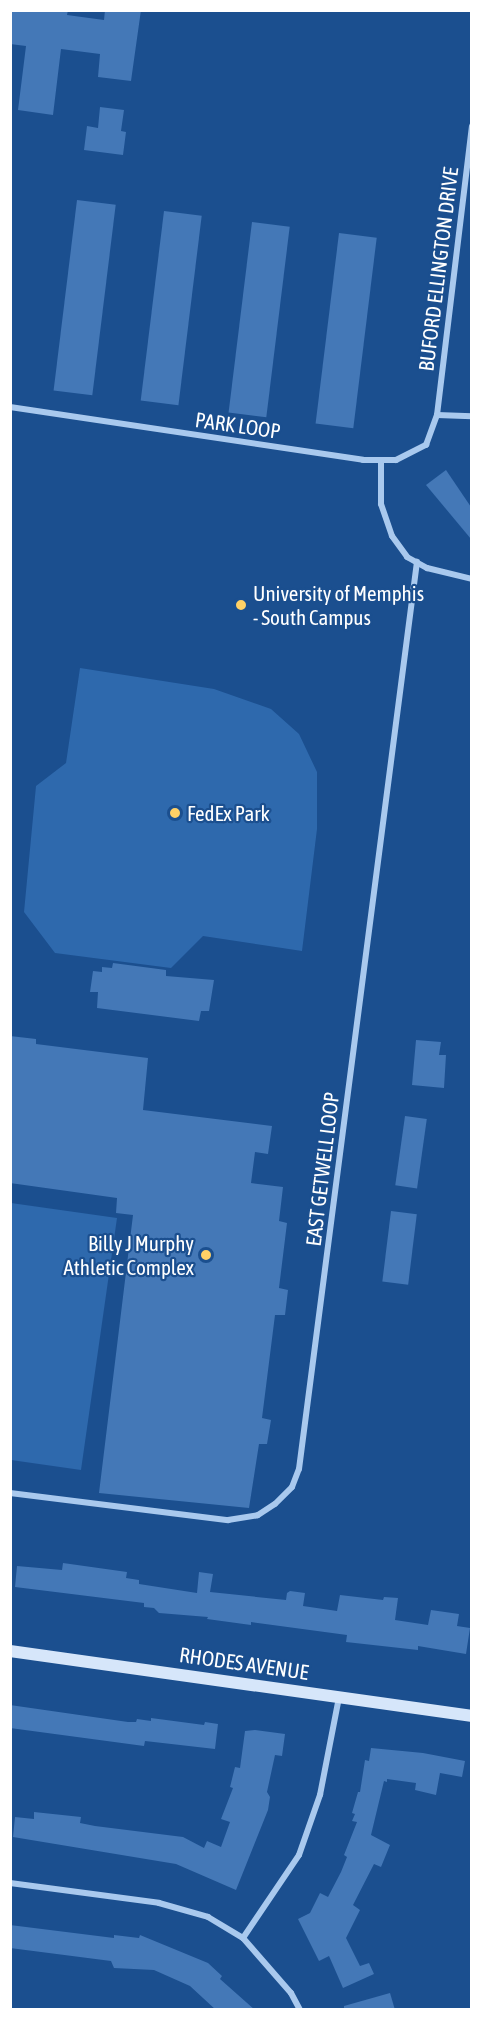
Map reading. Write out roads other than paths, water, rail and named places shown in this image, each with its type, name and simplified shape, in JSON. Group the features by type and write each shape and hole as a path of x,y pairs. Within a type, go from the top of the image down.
{"main road":[{"name":"RHODES AVENUE","path":"10,1651 339,1695 471,1716"}],"street":[{"name":"BUFORD ELLINGTON DRIVE","path":"437,415 471,126"},
{"name":"PARK LOOP","path":"10,407 363,460 396,460 426,445 437,415"},
{"path":"437,415 471,416"},
{"path":"381,460 381,504 393,536 407,557 427,568 471,579"},
{"name":"EAST GETWELL LOOP","path":"10,1493 228,1520 258,1515 275,1504 292,1487 300,1469 417,562"},
{"path":"243,1938 299,1855 320,1795 339,1695"},
{"path":"10,1883 159,1903 208,1917 243,1938 291,1993 300,2010"}],"place":[{"name":"University of Memphis - South Campus","path":"241,605"},
{"name":"FedEx Park","path":"175,813"},
{"name":"Billy J Murphy Athletic Complex","path":"206,1255"}]}
